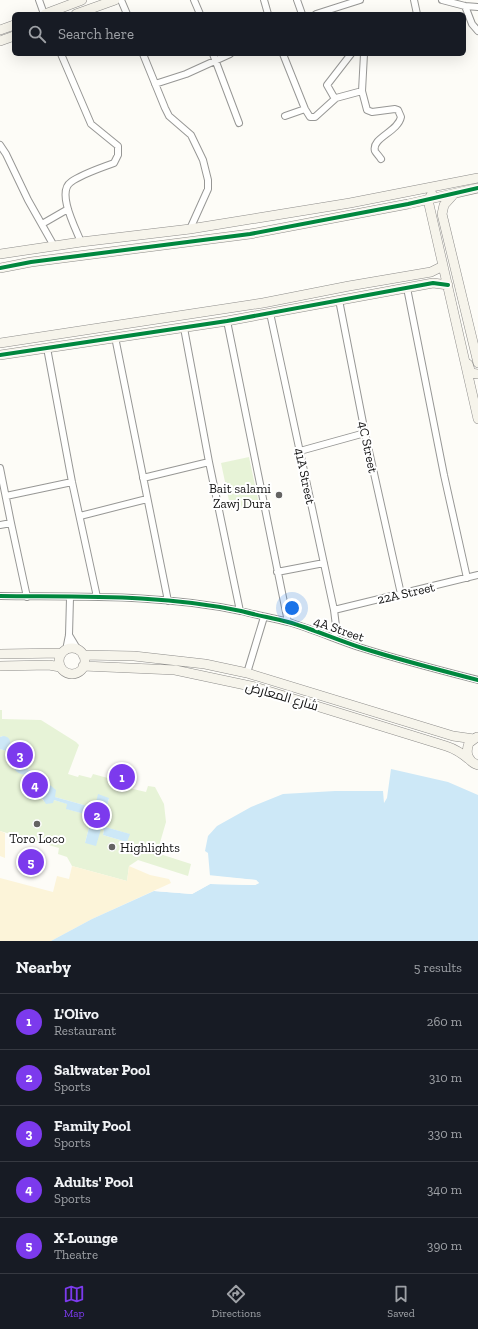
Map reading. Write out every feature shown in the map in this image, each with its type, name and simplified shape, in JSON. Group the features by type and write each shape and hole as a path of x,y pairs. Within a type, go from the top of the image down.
{"street":[{"path":"39,0 44,12"},
{"path":"50,12 82,0"},
{"path":"82,12 115,0"},
{"path":"121,0 126,12"},
{"path":"194,0 199,12"},
{"path":"264,0 267,12"},
{"path":"297,0 301,12"},
{"path":"322,12 360,0"},
{"path":"414,0 417,12"},
{"path":"442,0 465,6 478,7"},
{"path":"465,6 472,24 478,31"},
{"path":"0,30 12,26"},
{"path":"0,41 12,37"},
{"path":"62,56 91,124 114,142 118,146 119,150 114,163 69,184 65,194 68,209 81,242"},
{"path":"144,56 169,116 191,135 203,160 208,180 208,189 190,229"},
{"path":"284,56 308,116 313,118 339,96 362,91"},
{"path":"335,99 327,85 349,56"},
{"path":"364,56 362,91 368,111 395,109 398,110 401,117 398,126 378,140 375,144 375,150 381,159"},
{"path":"155,84 186,74 214,57 239,123"},
{"path":"285,116 305,109"},
{"path":"0,145 6,154 28,200 54,246"},
{"path":"0,254 81,242 190,229 474,179"},
{"path":"474,179 436,192 432,194 428,200 478,418"},
{"path":"0,268 32,262 250,234 428,200 478,188"},
{"path":"455,194 447,200 442,209 442,214 478,363"},
{"path":"42,224 68,209"},
{"path":"436,234 439,230 444,233 454,264"},
{"path":"0,343 263,303 413,276 435,271 443,266"},
{"path":"383,292 385,287 410,283 413,280 413,276"},
{"path":"0,355 227,321 437,283 448,285"},
{"path":"407,288 444,475 468,578"},
{"name":"4C Street","path":"339,300 365,433 401,594"},
{"path":"453,312 456,315 470,371 473,374 478,374"},
{"name":"41A Street","path":"270,313 334,610 336,626 334,638"},
{"path":"227,321 288,622"},
{"path":"184,328 208,462 240,611"},
{"path":"115,337 168,600"},
{"path":"47,348 72,482 97,597"},
{"path":"300,451 365,433"},
{"path":"143,478 208,462"},
{"path":"0,468 27,597"},
{"path":"6,496 72,482"},
{"path":"80,516 148,500"},
{"path":"0,525 11,523"},
{"path":"277,572 324,563"},
{"name":"22A Street","path":"334,610 478,575"},
{"name":"4A Street","path":"0,596 70,598 97,597 168,600 240,611 288,622 417,665 478,680"},
{"path":"60,667 59,661 64,652 69,635 70,598"},
{"path":"247,673 264,617"},
{"path":"0,666 49,665 60,667 65,672 73,674 80,670 83,666 84,659 69,635"},
{"path":"0,654 64,652 72,648 80,652"},
{"name":"شارع المعارض","path":"80,652 171,659 205,664 247,673 453,736 476,738"},
{"name":"شارع المعارض","path":"83,666 176,670 255,687 446,746 459,751 474,763"},
{"path":"474,763 466,753 469,744 476,738"}],"green space":[{"path":"249,457 259,504 231,510 221,463"},
{"path":"0,710 2,710 2,719 41,720 79,745 68,774 78,777 79,775 91,778 93,774 130,784 129,788 146,792 148,786 155,787 164,804 166,822 157,853 191,864 188,876 138,860 129,866 127,881 72,866 67,857 58,854 59,848 0,831 0,749 10,752 22,774 31,775 32,781 39,773 27,769 28,758 20,750 14,749 3,736 0,737","holes":["32,781 23,791 25,785","55,797 91,807 89,813 93,814 109,798 102,826 129,834 127,842 103,835 104,830 101,829 85,843 92,816 67,809 68,804 54,800 44,801 41,798"]}],"sand":[{"path":"0,831 5,833 5,858 0,856"},
{"path":"72,866 127,881 129,866 150,875 169,879 171,883 92,919 51,941 0,941 0,878 53,892 57,876 69,879"}],"water":[{"path":"3,736 9,739 14,749 24,751 28,760 27,769 42,774 45,779 44,785 50,785 56,790 55,797 91,807 89,812 93,814 98,794 109,798 102,826 130,834 127,842 103,835 104,830 101,829 96,846 85,843 92,816 66,809 67,804 54,800 53,803 46,804 42,798 38,796 32,800 27,798 23,794 24,787 32,781 32,777 21,774 14,769 10,752 0,749 0,737"},
{"path":"391,769 448,782 478,795 478,941 51,941 92,919 154,891 192,894 210,884 255,885 259,883 256,880 210,876 208,853 205,851 208,836 217,826 251,807 283,794 335,791 383,791 384,803 387,798"}],"pier":[{"path":"208,875 256,880 259,883 255,885 210,884 192,894 154,891 158,889 192,892 209,882 256,883 210,878"}],"cycle path":[{"path":"0,268 31,262 250,234 408,204 478,188"},
{"path":"0,355 227,321 433,283 448,285"},
{"path":"0,596 151,599 241,611 288,622 353,645 478,680"}],"place":[{"name":"Bait salami Zawj Dura","path":"279,495"},
{"name":"Family Pool","path":"20,755"},
{"name":"L'Olivo","path":"122,777"},
{"name":"Adults' Pool","path":"35,785"},
{"name":"Saltwater Pool","path":"97,815"},
{"name":"Toro Loco","path":"37,824"},
{"name":"Highlights","path":"112,847"},
{"name":"X-Lounge","path":"31,862"}]}
